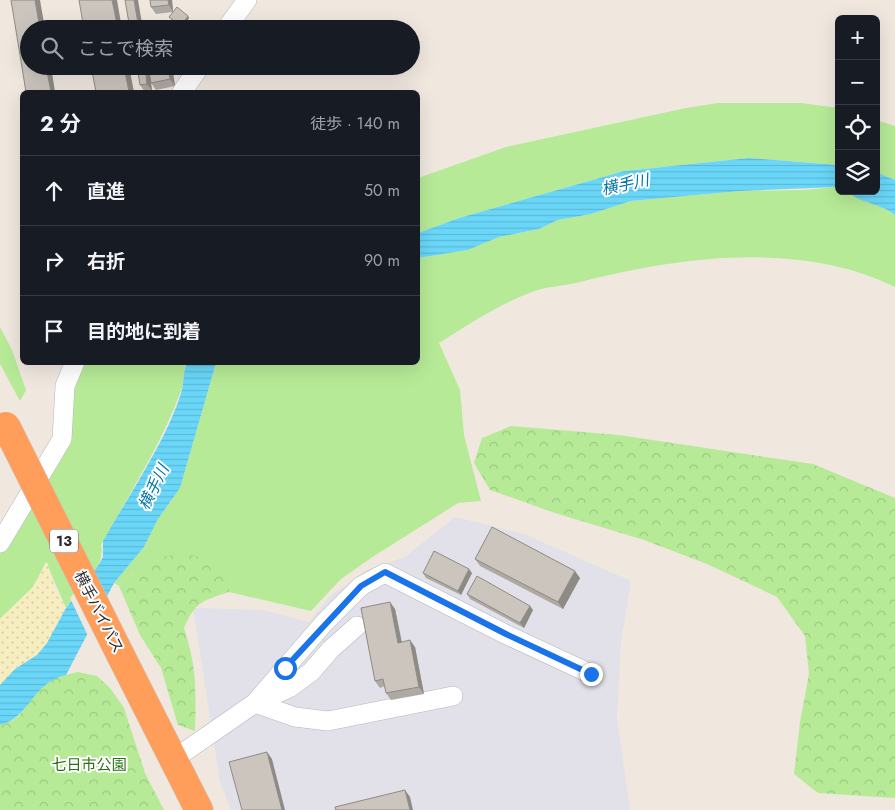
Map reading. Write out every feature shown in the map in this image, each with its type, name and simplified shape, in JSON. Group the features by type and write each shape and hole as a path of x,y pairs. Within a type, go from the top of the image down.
{"highway":[{"name":"横手バイパス","path":"3,420 200,810"}],"street":[{"path":"232,20 246,0"},
{"path":"183,90 194,75"},
{"path":"0,543 62,439 66,386 74,365"},
{"path":"255,703 324,623 361,586 385,572 506,634 591,674"},
{"path":"174,759 255,703 289,688 311,672 331,649 356,626"},
{"path":"255,703 295,717 328,721 452,696"}],"shaded area":[{"path":"455,517 524,534 631,581 621,642 617,718 630,810 231,810 220,782 193,608 263,610 309,622 330,596 367,570 405,557"}],"green space":[{"path":"718,103 801,103 835,107 835,165 749,158 624,171 459,218 420,232 420,177 506,147 686,108"},
{"path":"880,121 895,126 895,180 880,174"},
{"path":"835,187 835,195 854,195 884,208 895,215 895,287 858,272 820,263 780,258 739,258 698,260 658,266 535,291 474,321 439,343 460,390 464,435 481,501 458,503 371,558 341,579 311,611 229,592 231,579 133,572 119,586 114,583 144,547 158,519 180,488 215,365 420,365 420,258 468,250 499,237 539,229 558,220 591,214 631,201 740,191"},
{"path":"0,327 12,350 26,390 20,401 0,364"},
{"path":"75,365 186,365 181,392 171,415 153,453 101,545 101,554 96,571 66,608 46,562 33,587 0,619 0,543 62,439"},
{"path":"511,426 619,435 813,464 895,498 895,798 818,793 794,774 800,722 809,674 805,636 777,597 707,564 644,540 555,513 490,490 474,463 482,438"},
{"path":"186,553 214,562 231,579 229,592 206,600 196,607 184,628 195,679 195,731 178,725 161,668 140,635 119,586 133,572 153,558"},
{"name":"七日市公園","path":"78,672 97,676 110,688 124,708 145,773 164,810 0,810 0,725 8,723 20,714 37,692 50,681"}],"sand":[{"path":"47,562 55,588 66,608 54,633 42,650 0,685 0,619 33,587"}],"water":[{"name":"横手川","path":"749,158 835,165 835,187 740,191 631,201 591,214 558,220 539,229 499,237 468,250 420,258 420,232 459,218 624,171"},
{"path":"880,174 895,180 895,215 852,195 880,195"},
{"name":"横手川","path":"186,365 215,365 180,488 158,519 144,547 114,583 66,675 54,679 45,685 18,715 0,725 0,685 15,669 37,655 47,643 66,608 98,566 103,557 103,541 146,468 175,411 181,393"}],"pier":[{"path":"90,575 107,600 88,636 70,598"}],"building":[{"path":"11,0 35,0 38,20 20,20 20,55"},
{"path":"79,0 112,0 116,20 82,20"},
{"path":"125,0 134,0 137,20 128,20"},
{"path":"150,0 168,0 169,5 151,7"},
{"path":"177,7 188,16 185,20 173,20 169,17"},
{"path":"23,75 48,75 51,90 26,90"},
{"path":"93,75 126,75 129,90 96,90"},
{"path":"138,75 146,75 147,84 140,85"},
{"path":"150,75 169,75 170,79 151,83"},
{"path":"492,527 575,571 558,602 475,559"},
{"path":"434,551 469,569 458,591 423,573"},
{"path":"477,576 530,606 520,623 467,594"},
{"path":"390,602 398,643 410,640 419,687 386,693 383,679 375,681 361,608"},
{"path":"267,752 282,810 242,810 229,762"},
{"path":"405,790 410,810 336,810 335,807"}],"route":[{"path":"285,668 324,623 361,586 385,572 506,634 591,674"}]}
